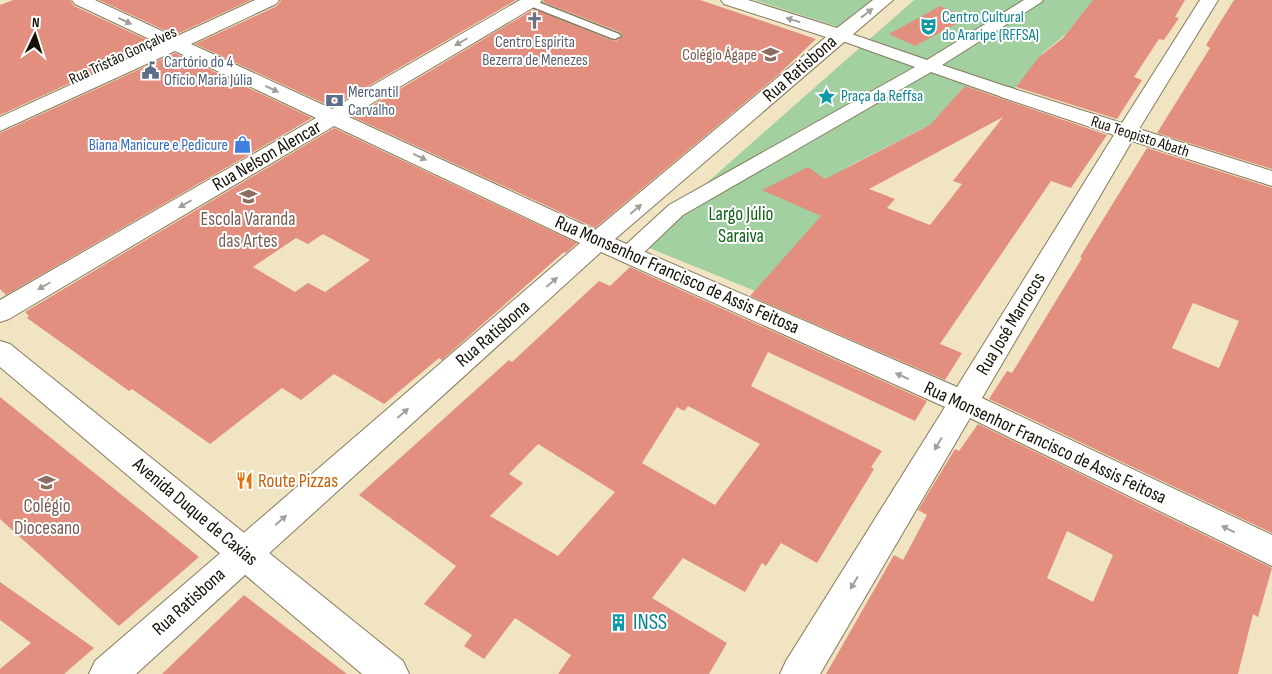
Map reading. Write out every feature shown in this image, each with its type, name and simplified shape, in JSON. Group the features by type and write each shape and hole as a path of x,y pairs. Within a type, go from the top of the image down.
{"street":[{"name":"Rua Monsenhor Francisco de Assis Feitosa","path":"81,0 628,255 963,402 1272,551"},
{"name":"Rua Tristão Gonçalves","path":"0,125 247,0"},
{"name":"Rua Tristão Gonçalves","path":"0,113 168,41 270,0"},
{"path":"730,0 840,34 1008,93"},
{"name":"Rua Ratisbona","path":"108,674 599,240 840,34 884,0"},
{"path":"628,255 676,210 929,66 1036,0"},
{"name":"Rua José Marrocos","path":"798,674 1126,133 1209,0"},
{"name":"Rua Nelson Alencar","path":"0,312 531,1"},
{"name":"Rua Teopisto Abath","path":"1008,93 1272,179"},
{"name":"Avenida Duque de Caxias","path":"0,351 390,674"}],"lane":[{"path":"531,1 614,36"}],"green space":[{"path":"754,0 874,0 842,28"},
{"name":"Largo Júlio Saraiva","path":"914,0 1105,0 1075,23 1066,34 1043,53 1020,84 1002,98 965,86 946,108 984,121 953,144 924,128 849,166 852,182 755,291 647,247 676,210"}],"building":[{"path":"13,0 70,0 74,6 156,44 0,115 0,5"},
{"path":"99,0 251,0 175,35"},
{"path":"281,0 516,0 332,107 195,44 277,6"},
{"path":"544,0 700,0 816,39 778,75 595,228 353,117 534,9 611,40 616,41 623,36 620,32 543,2"},
{"path":"1093,0 1185,0 1175,17 1179,18 1164,40 1159,39 1134,77 1142,80 1117,119 1016,87 1039,57 1063,38"},
{"path":"1234,0 1272,0 1272,169 1157,133 1210,48 1206,45"},
{"name":"Centro Cultural do Araripe (RFFSA)","path":"940,6 967,18 915,46 889,34"},
{"path":"175,53 312,118 6,295 0,289 0,133"},
{"path":"965,86 1107,135 1071,188 1051,181 940,344 962,353 945,380 750,296 821,216 762,190 808,167 825,179 930,125","holes":["1003,117 953,181 962,184 930,225 887,208 895,199 869,189"]},
{"path":"334,128 577,243 566,253 564,252 442,360 439,358 384,404 334,374 301,400 282,388 210,444 132,389 129,391 27,318 29,316 25,312","holes":["323,234 370,260 325,292 308,283 295,292 253,267 296,238 308,244"]},
{"path":"1147,148 1272,188 1272,533 989,399 1007,371 1012,373 1082,258 1080,257","holes":["1193,303 1239,321 1219,368 1172,348"]},
{"path":"630,267 927,401 915,421 768,352 751,386 882,451 871,467 874,469 817,563 781,543 766,566 762,563 745,592 683,558 652,598 727,643 709,674 558,674 571,655 515,618 484,659 464,646 472,635 424,604 456,566 359,495 509,360 512,362 599,281 610,286","holes":["688,406 760,444 715,505 642,463 677,407 684,411","538,444 615,492 558,556 490,516 523,483 509,474"]},
{"name":"Colégio Diocesano","path":"0,397 199,557 119,626 0,519"},
{"path":"978,424 1272,568 1258,617 1253,614 1238,674 826,674 894,555 903,560 927,515 918,510 955,449 959,451","holes":["1067,531 1113,555 1093,602 1047,578"]},
{"path":"0,582 94,648 64,674 0,674 0,669 31,643 0,620"},
{"path":"244,595 347,674 162,674"}],"place":[{"name":"Centro Espírita Bezerra de Menezes","path":"535,21"},
{"name":"Centro Cultural do Araripe (RFFSA)","path":"928,26"},
{"name":"Colégio Ágape","path":"771,55"},
{"name":"Cartório do 4 Ofício Maria Júlia","path":"150,71"},
{"name":"Praça da Reffsa","path":"827,96"},
{"name":"Mercantil Carvalho","path":"334,101"},
{"name":"Biana Manicure e Pedicure","path":"242,145"},
{"name":"Escola Varanda das Artes","path":"248,196"},
{"name":"Route Pizzas","path":"244,481"},
{"name":"Colégio Diocesano","path":"47,483"},
{"name":"INSS","path":"619,622"}]}
